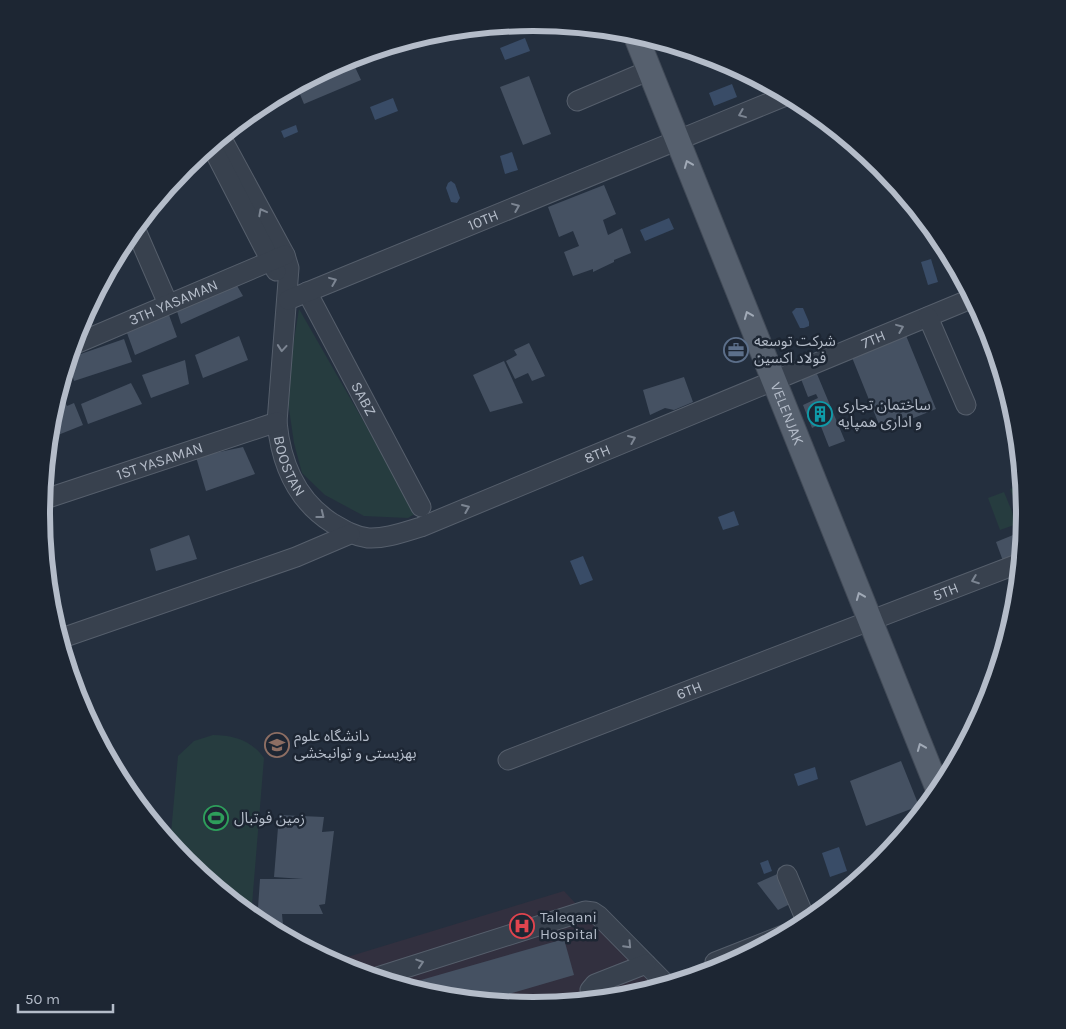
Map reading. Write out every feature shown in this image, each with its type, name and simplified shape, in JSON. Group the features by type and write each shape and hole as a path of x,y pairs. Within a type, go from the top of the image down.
{"main road":[{"name":"VELENJAK","path":"640,44 935,783"}],"street":[{"path":"577,101 650,70"},
{"name":"10TH","path":"288,300 779,99"},
{"name":"BOOSTAN","path":"224,143 278,257 288,300 276,422 283,458 294,485 316,511 350,534 369,538 384,537 421,527"},
{"name":"BOOSTAN","path":"214,151 278,257"},
{"path":"138,236 168,304"},
{"name":"3TH YASAMAN","path":"82,341 278,257"},
{"name":"SABZ","path":"306,292 421,507"},
{"name":"7TH","path":"774,380 966,301"},
{"path":"928,317 966,405"},
{"name":"8TH","path":"421,527 774,380"},
{"name":"1ST YASAMAN","path":"51,492 276,422"},
{"path":"65,637 296,557 350,534"},
{"name":"5TH","path":"870,620 1013,566"},
{"name":"6TH","path":"508,760 870,620"},
{"path":"786,875 803,914"},
{"path":"386,974 585,911 593,912 600,916 662,980"},
{"path":"591,994 591,986 646,964"}],"shaded area":[{"name":"Taleqani Hospital","path":"564,891 650,983 596,994 565,997 501,997 470,994 408,981 342,959"}],"green space":[{"path":"299,309 416,513 408,518 364,516 325,495 302,473 294,443 288,402 291,359"},
{"path":"1015,487 1016,504 1010,489"},
{"path":"1004,492 1016,524 1000,530 988,498"},
{"name":"زمین فوتبال","path":"213,735 228,736 248,743 264,758 252,907 214,878 171,834 178,756 194,741"}],"water":[{"path":"525,38 530,51 505,60 500,48"},
{"path":"732,84 737,97 714,106 709,93"},
{"path":"393,98 398,111 375,120 370,107"},
{"path":"296,125 298,132 284,138 281,131"},
{"path":"512,152 518,170 505,174 500,156"},
{"path":"451,181 455,184 460,198 457,203 451,202 446,188"},
{"path":"669,218 674,229 645,241 640,230"},
{"path":"931,259 938,282 928,285 921,262"},
{"path":"796,308 803,308 809,326 800,328 792,312"},
{"path":"734,511 739,525 723,530 718,517"},
{"path":"583,556 593,580 580,585 570,561"},
{"path":"815,767 818,779 798,786 794,774"},
{"path":"839,847 847,871 830,877 822,853"},
{"path":"768,860 772,871 764,874 760,863"}],"building":[{"path":"349,67 350,69 355,67 361,80 304,104 299,92"},
{"path":"529,76 551,134 523,145 500,87"},
{"path":"604,185 616,214 603,220 608,235 622,228 631,253 593,272 593,269 573,276 564,252 579,246 573,231 559,237 548,207"},
{"path":"236,284 243,296 181,324 176,308"},
{"path":"169,315 177,337 135,355 127,333"},
{"path":"905,333 936,409 884,430 883,426 880,427 851,355"},
{"path":"239,336 248,360 203,378 195,355"},
{"path":"124,339 132,362 74,381 71,372 76,355"},
{"path":"529,343 545,376 532,381 528,373 515,379 506,361 517,355 514,350"},
{"path":"185,360 189,384 151,398 142,375"},
{"path":"504,361 523,403 490,412 473,375"},
{"name":"ساختمان تجاری و اداری همپایه","path":"817,374 845,441 829,447 820,424 812,428 803,405 818,398 816,394 808,397 801,379"},
{"path":"684,377 693,402 674,410 665,408 650,415 643,390"},
{"path":"131,383 142,404 88,424 81,404"},
{"path":"63,400 67,406 74,403 83,425 56,436 59,420"},
{"path":"243,447 255,474 206,491 196,457"},
{"path":"1015,534 1014,556 1003,561 996,542"},
{"path":"189,535 197,559 156,571 150,549"},
{"path":"901,761 919,805 866,826 850,781"},
{"path":"279,815 324,817 322,832 334,831 325,904 319,905 323,914 282,914 283,925 279,925 258,911 260,879 303,879 274,877"},
{"path":"782,872 796,901 778,910 757,883"},
{"path":"564,939 574,975 500,997 470,994 413,982"}],"place":[{"name":"شرکت توسعه فولاد اکسین","path":"736,350"},
{"name":"ساختمان تجاری و اداری همپایه","path":"820,414"},
{"name":"دانشگاه علوم بهزیستی و توانبخشی","path":"277,745"},
{"name":"زمین فوتبال","path":"216,818"},
{"name":"Taleqani Hospital","path":"522,926"}]}
